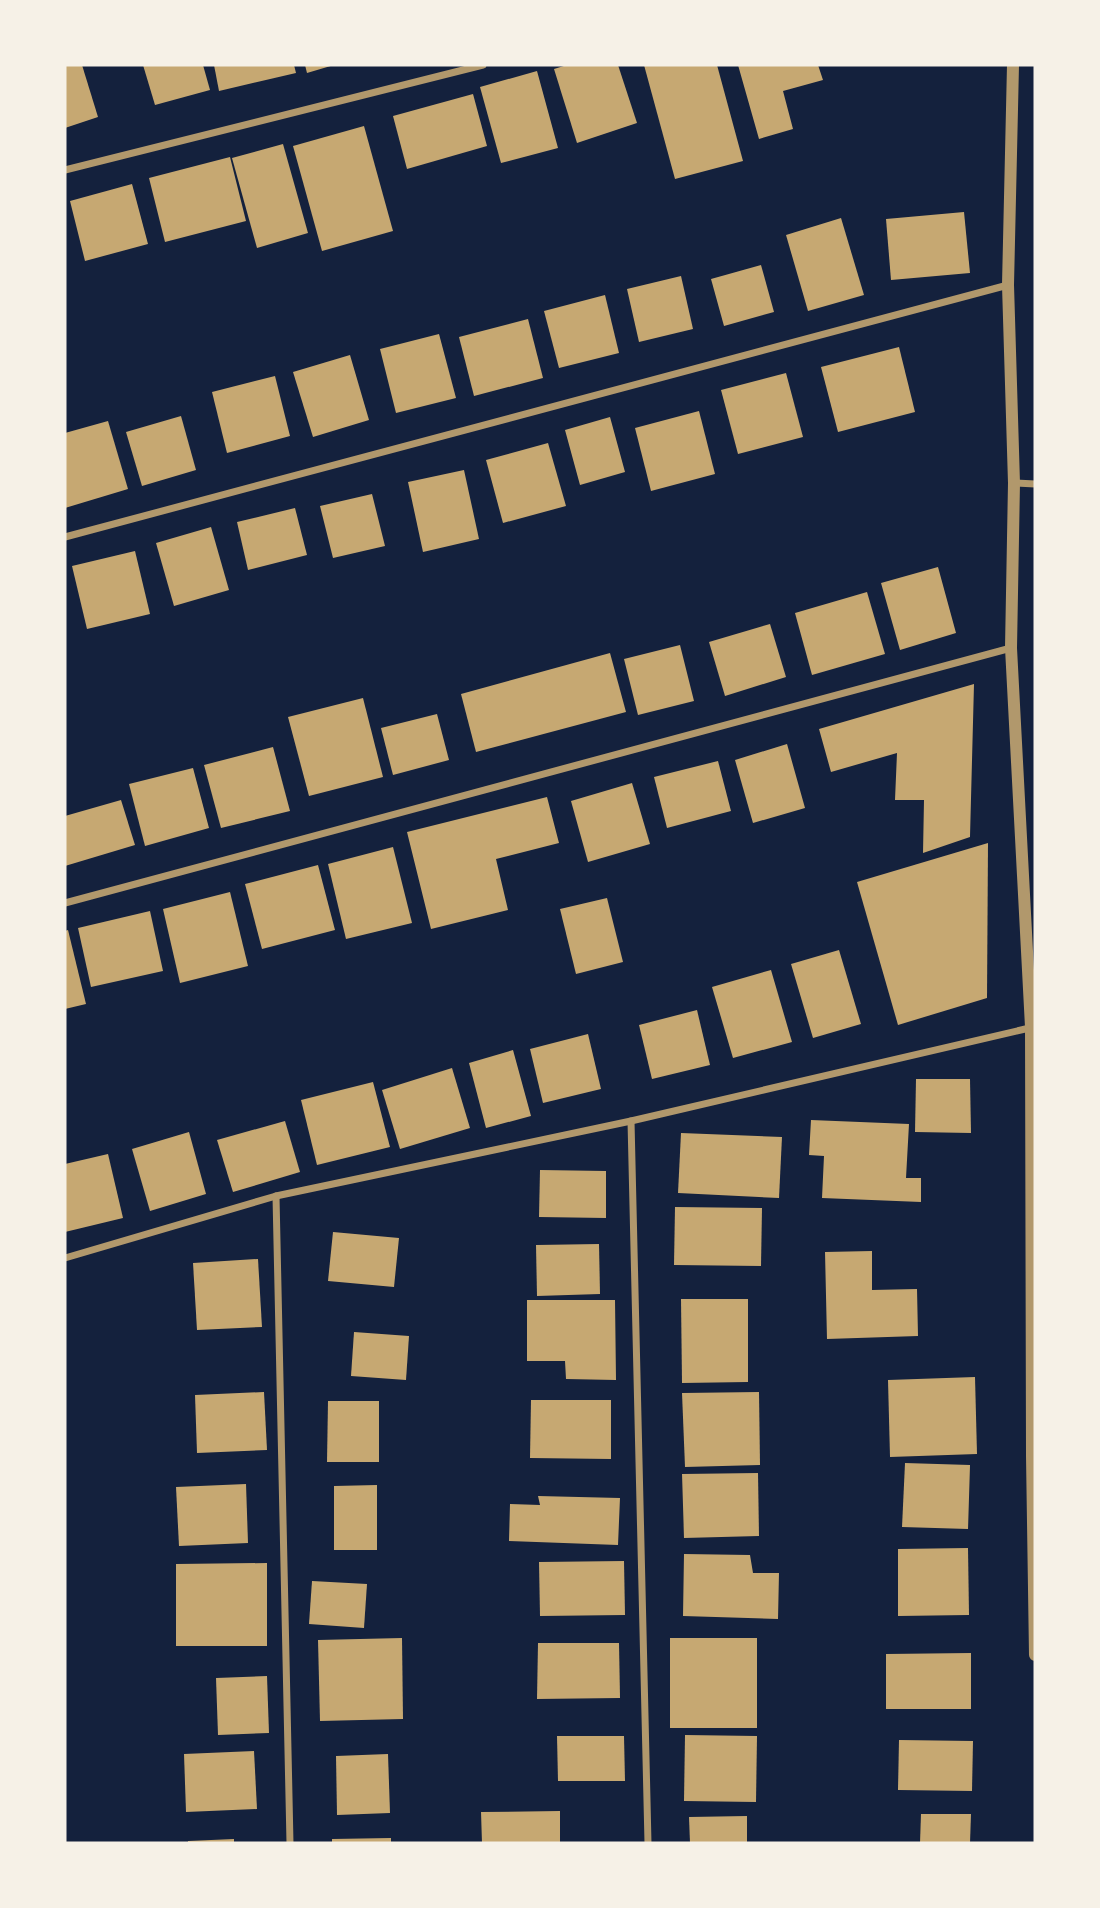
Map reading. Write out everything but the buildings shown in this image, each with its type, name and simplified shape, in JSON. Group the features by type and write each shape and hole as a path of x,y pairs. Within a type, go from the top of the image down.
{"street":[{"path":"65,170 482,65"},
{"path":"1013,65 1009,285 1014,483 1012,648 1033,1027 1035,1655"},
{"path":"65,537 1009,285"},
{"path":"1014,483 1035,484"},
{"path":"65,903 1012,648"},
{"path":"65,1258 276,1196 631,1121 1033,1027"},
{"path":"631,1121 648,1843"},
{"path":"276,1196 290,1843"}]}
